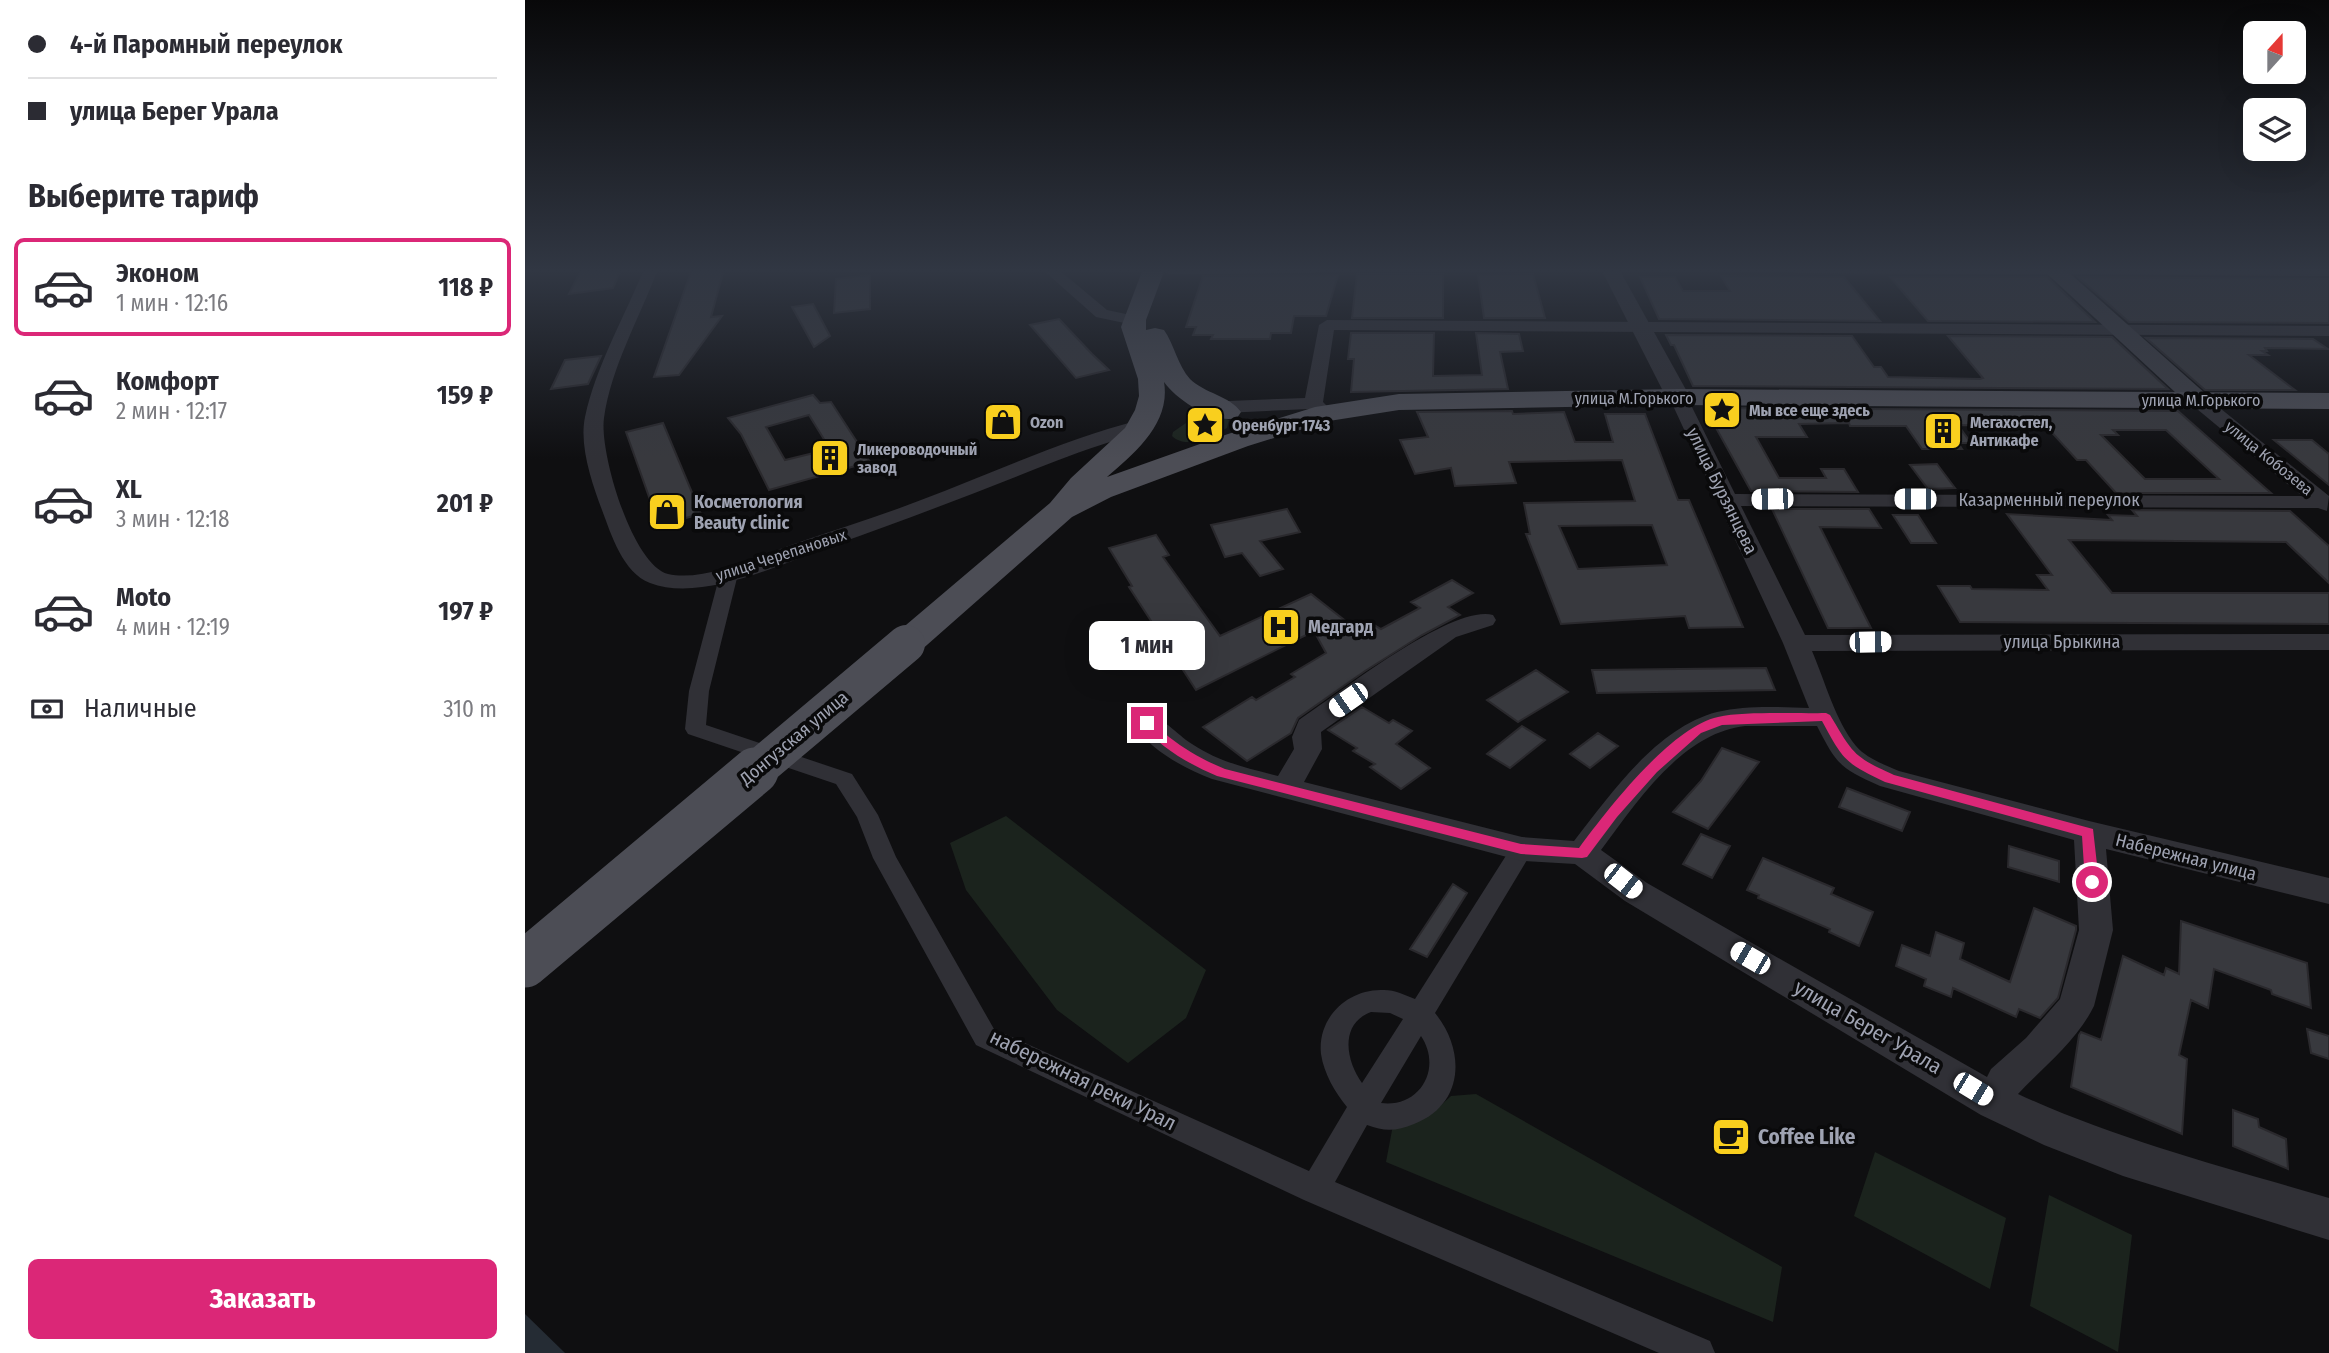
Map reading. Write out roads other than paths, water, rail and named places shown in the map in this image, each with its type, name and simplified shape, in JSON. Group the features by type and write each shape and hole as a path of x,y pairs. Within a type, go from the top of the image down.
{"main road":[{"path":"1135,332 1160,420 1157,434 1161,439 1183,447 1225,444 1239,425 1177,381 1154,332"},
{"name":"улица Кобозева","path":"2123,332 2198,400"},
{"name":"улица М.Горького","path":"1061,510 1100,490 1319,408 1438,400 1678,397 2329,401"},
{"path":"1061,510 1082,485 1117,453 1160,420 1215,408"},
{"name":"Донгузская улица","path":"525,964 907,644 1061,510"}],"street":[{"name":"улица Черепановых","path":"627,332 594,421 604,489 630,551 649,574 662,579 679,580 729,574 926,506 1053,455 1160,420"},
{"path":"1215,408 1319,408 1326,332"},
{"name":"улица Бурзянцева","path":"1643,332 1678,397 1796,643 1826,717"},
{"name":"улица Кобозева","path":"2198,400 2327,504"},
{"name":"Казарменный переулок","path":"1727,500 2327,504"},
{"name":"набережная реки Урал","path":"729,574 699,691 695,729 844,779 867,815 885,859 985,1037 1315,1189 1698,1353"},
{"path":"1285,789 1308,749 1306,737 1309,727 1447,632 1484,620"},
{"name":"улица Брыкина","path":"1796,643 2329,642"},
{"path":"1147,723 1164,740 1197,762 1222,772 1521,849 1582,853 1612,813 1697,730 1720,721 1826,717"},
{"name":"Набережная улица","path":"1826,717 1846,754 1864,767 1890,779 2088,833 2329,891"},
{"path":"1995,1102 2004,1081 2039,1050 2076,1006 2096,930 2088,833"},
{"path":"1315,1189 1521,849"},
{"name":"улица Берег Урала","path":"1582,853 1636,892 1995,1102 2058,1132 2123,1157 2329,1219"},
{"path":"1371,1001 1394,1002 1419,1015 1438,1037 1444,1063 1440,1082 1430,1102 1408,1114 1379,1117 1363,1106 1341,1075 1332,1048 1337,1030 1352,1009 1371,1001"}],"place":[{"name":"Мы все еще здесь","path":"1722,410"},
{"name":"Ozon","path":"1003,422"},
{"name":"Оренбург 1743","path":"1205,425"},
{"name":"Мегахостел, Антикафе","path":"1943,431"},
{"name":"Ликероводочный завод","path":"830,458"},
{"name":"Косметология Beauty clinic","path":"667,512"},
{"name":"Медгард","path":"1281,627"},
{"name":"Coffee Like","path":"1731,1137"}]}
